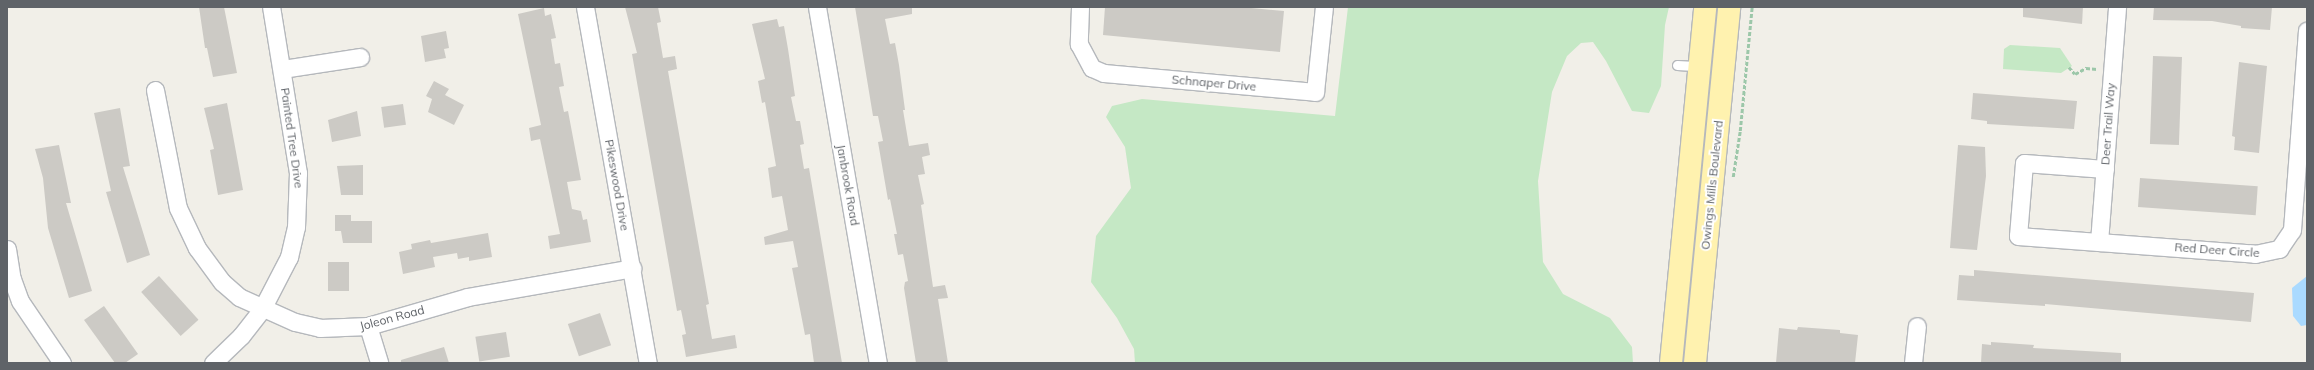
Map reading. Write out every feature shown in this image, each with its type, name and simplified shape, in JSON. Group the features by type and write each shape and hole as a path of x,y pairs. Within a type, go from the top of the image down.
{"main road":[{"name":"Owings Mills Boulevard","path":"1670,363 1705,7"},
{"name":"Owings Mills Boulevard","path":"1695,363 1729,7"}],"street":[{"name":"Painted Tree Drive","path":"213,363 241,336 262,309 289,257 296,227 299,200 298,173 271,7"},
{"name":"Pikeswood Drive","path":"585,7 648,363"},
{"name":"Janbrook Road","path":"817,7 878,363"},
{"name":"Schnaper Drive","path":"1080,7 1078,44 1092,68 1104,73 1315,92 1324,7"},
{"name":"Deer Trail Way","path":"2099,242 2117,7"},
{"name":"Red Deer Circle","path":"2105,169 2024,163 2018,236 2255,254 2279,249 2292,230 2307,30"},
{"path":"282,69 360,57"},
{"name":"Joleon Road","path":"155,90 178,208 185,226 209,266 222,282 239,297 262,309 295,322 320,328 368,326 468,297 632,268"},
{"path":"7,249 12,279 20,301 62,363"},
{"path":"368,326 379,363"},
{"path":"1913,363 1917,326"}],"lane":[{"path":"1677,65 1700,66"}],"path":[{"path":"2069,68 2075,74 2086,68 2113,70"}],"green space":[{"path":"1348,7 1669,7 1665,25 1661,86 1649,113 1632,111 1606,61 1593,42 1581,43 1567,56 1552,92 1538,181 1543,262 1563,294 1610,318 1632,347 1633,363 1135,363 1134,349 1117,318 1091,282 1096,236 1131,188 1125,147 1106,117 1112,106 1142,99 1335,116"},
{"path":"2010,45 2060,48 2072,66 2061,73 2003,69 2004,49"}],"water":[{"path":"2307,276 2307,325 2301,326 2293,316 2292,288"}],"building":[{"path":"199,7 224,7 237,73 213,77 207,48 205,48"},
{"path":"625,7 658,7 661,22 657,23 663,58 675,56 677,69 668,71 709,304 706,305 712,339 735,335 737,348 686,357 682,335 686,334 681,310 677,311 632,54 637,53"},
{"path":"855,7 912,7 912,14 885,19 890,44 895,43 909,146 928,143 930,155 922,157 925,174 918,175 924,204 921,205 933,287 945,285 948,298 938,299 948,363 916,363 904,288 905,282 908,281 903,254 898,255 894,234 897,234 890,199 888,200 878,142 883,141 878,116 873,116"},
{"path":"1105,7 1241,7 1284,11 1280,52 1103,35"},
{"path":"2023,7 2083,7 2082,24 2023,17"},
{"path":"2154,7 2272,7 2270,30 2241,28 2241,26 2212,21 2153,20"},
{"path":"544,8 545,16 551,14 556,38 551,39 555,64 560,63 564,86 559,87 564,112 568,111 581,180 567,182 572,209 581,211 583,220 587,219 591,242 550,249 548,236 560,234 540,139 531,141 529,128 541,125 518,14"},
{"path":"777,19 779,27 784,26 795,96 791,97 796,121 800,121 804,144 800,145 804,169 809,168 842,363 814,363 810,334 805,335 792,268 798,267 793,241 765,245 764,237 788,230 782,196 772,198 768,168 776,166 765,102 762,103 758,81 765,79 752,24"},
{"path":"446,31 449,48 444,49 446,58 425,62 421,36"},
{"path":"2153,56 2182,57 2179,145 2150,144"},
{"path":"2239,62 2267,66 2259,153 2234,150 2235,137 2232,136"},
{"path":"434,81 449,89 445,95 464,105 454,125 428,112 432,99 426,96"},
{"path":"1973,93 2077,101 2074,129 1987,124 1987,121 1971,119"},
{"path":"227,103 243,190 218,195 210,150 214,149 204,108"},
{"path":"403,104 406,125 384,128 381,107"},
{"path":"120,108 130,166 123,167 150,255 127,263 106,192 111,191 94,113"},
{"path":"357,111 361,136 332,142 328,120"},
{"path":"59,145 71,203 66,203 92,291 69,298 48,228 43,178 35,149"},
{"path":"1958,145 1985,147 1986,176 1977,250 1950,248"},
{"path":"363,165 363,195 341,195 337,166"},
{"path":"2140,178 2258,186 2256,215 2138,207"},
{"path":"335,215 351,215 351,221 372,221 372,243 343,243 341,231 335,231"},
{"path":"488,233 492,257 469,261 469,257 458,259 457,253 433,257 435,267 403,274 399,252 412,249 411,244 430,240 431,243"},
{"path":"328,262 349,262 349,291 328,291"},
{"path":"1974,270 2254,293 2251,322 2045,304 2045,306 1957,300 1959,275 1974,276"},
{"path":"159,276 198,320 181,336 141,292"},
{"path":"104,306 138,354 125,363 115,363 84,320"},
{"path":"600,313 611,345 579,356 568,324"},
{"path":"1798,327 1840,330 1840,333 1858,335 1855,363 1776,363 1779,328 1797,330"},
{"path":"506,332 510,357 479,362 475,337"},
{"path":"1991,342 2034,345 2033,348 2121,353 2121,363 1981,363 1982,344 1991,345"},
{"path":"444,347 449,363 401,363 401,360"}]}
